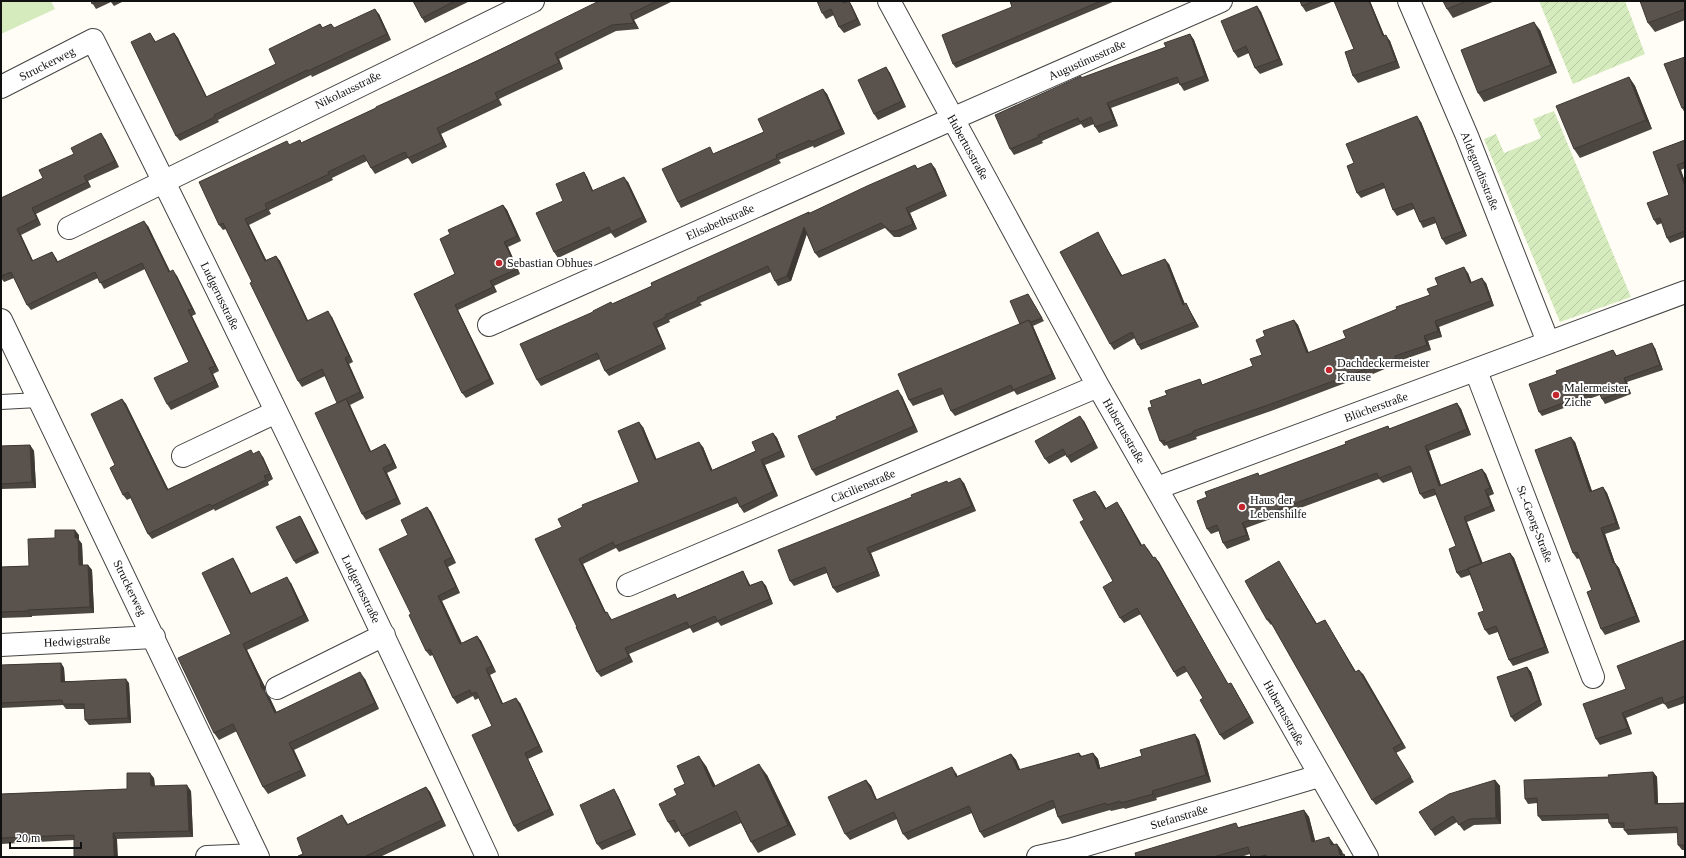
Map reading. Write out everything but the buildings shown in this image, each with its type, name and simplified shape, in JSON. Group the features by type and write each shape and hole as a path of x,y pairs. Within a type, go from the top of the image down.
{"street":[{"name":"Nikolausstraße","path":"163,180 533,1"},
{"name":"Hubertusstraße","path":"889,1 1098,386 1158,488 1319,776 1367,857"},
{"name":"Augustinusstraße","path":"952,118 1221,1"},
{"name":"Aldegundisstraße","path":"1409,1 1467,136 1548,342"},
{"name":"Ludgerusstraße","path":"92,40 163,180 384,635 487,857"},
{"name":"Struckerweg","path":"1,87 92,40"},
{"name":"Elisabethstraße","path":"489,325 952,118"},
{"path":"69,228 163,180"},
{"name":"Blücherstraße","path":"1158,488 1685,292"},
{"name":"Struckerweg","path":"1,320 38,400 154,637 258,856"},
{"name":"St.-Georg-Straße","path":"1476,370 1593,678"},
{"name":"Cäcilienstraße","path":"628,585 1098,386"},
{"path":"183,456 276,412"},
{"name":"Ludgerusstraße","path":"277,688 384,635"},
{"name":"Hedwigstraße","path":"1,645 154,637"},
{"name":"Stefanstraße","path":"1038,857 1069,850 1319,776"},
{"path":"207,857 258,856"}],"lane":[{"path":"1,402 38,400"}],"green space":[{"path":"1,1 51,1 55,9 1,34"},
{"path":"1539,1 1625,1 1645,54 1573,84"},
{"path":"1554,111 1631,297 1560,322 1484,139 1496,134 1504,153 1541,138 1533,119"}],"place":[{"name":"Sebastian Obhues","path":"499,263"},
{"name":"Dachdeckermeister Krause","path":"1329,370"},
{"name":"Malermeister Ziche","path":"1556,395"},
{"name":"Haus der Lebenshilfe","path":"1242,507"}]}
